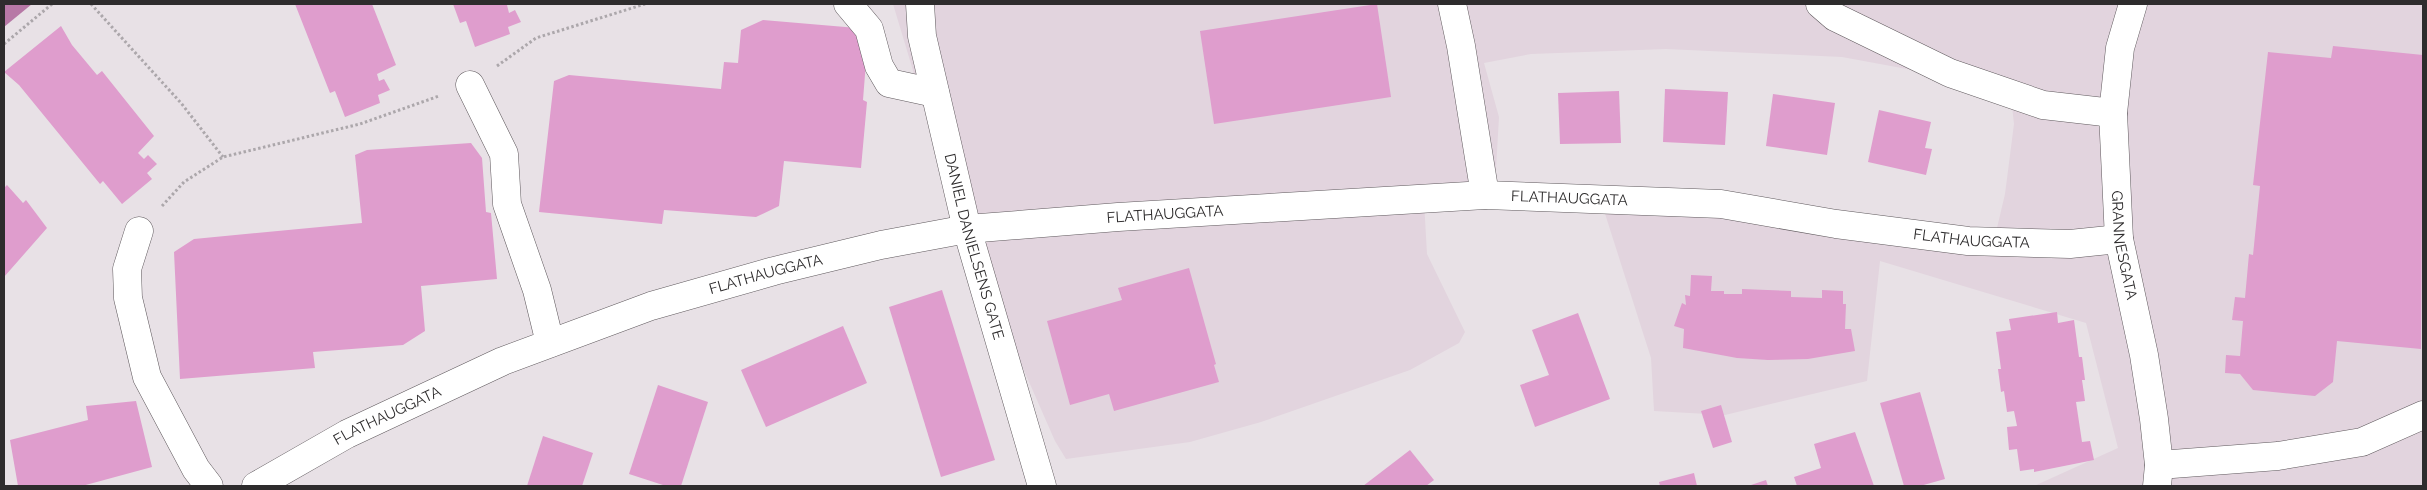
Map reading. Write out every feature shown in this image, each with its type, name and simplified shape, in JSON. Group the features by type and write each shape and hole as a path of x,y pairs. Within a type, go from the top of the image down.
{"street":[{"path":"848,4 869,29 879,66 889,83 935,93"},
{"name":"DANIEL DANIELSENS GATE","path":"920,4 922,36 967,229 1042,486"},
{"path":"1452,4 1461,46 1485,196"},
{"path":"1820,4 1835,17 1950,73 2043,105 2113,113"},
{"name":"GRANNESGATA","path":"2132,4 2120,48 2113,113 2120,239 2144,355 2154,419 2158,476"},
{"path":"470,85 504,154 507,204 537,290 550,343"},
{"name":"FLATHAUGGATA","path":"256,486 348,434 503,361 651,306 881,245 967,229 1118,217 1485,196 1720,204 1836,224 1968,241 2070,244 2120,239"},
{"path":"139,232 127,269 128,298 147,377 196,469 209,486"},
{"path":"2158,476 2362,442 2423,415"}],"path":[{"path":"4,44 52,4"},
{"path":"91,4 181,103 223,157"},
{"path":"139,232 184,182 223,157 360,124 470,85 536,38 645,4"}],"shaded area":[{"path":"4,4 32,4 4,27"},
{"path":"893,4 2423,4 2423,486 2034,486 2118,448 2086,323 1880,261 1867,381 1725,415 1654,411 1651,358 1600,198 1962,239 1997,228 2005,194 2014,124 2010,88 1842,57 1666,49 1531,54 1484,63 1499,117 1496,169 1424,201 1427,254 1465,332 1459,343 1410,370 1261,422 1190,442 1066,459 1055,441 958,220"}],"building":[{"path":"295,4 372,4 396,65 377,74 379,81 384,79 390,90 378,95 380,103 345,117 335,91 330,93"},
{"path":"453,4 511,4 507,5 509,13 515,10 521,22 508,27 510,34 475,47 466,21 460,23"},
{"path":"1377,4 1391,97 1214,124 1200,31"},
{"path":"763,20 857,28 867,49 863,100 867,102 861,168 784,161 779,206 756,217 664,210 662,224 539,212 554,81 569,75 721,89 724,62 738,63 741,30"},
{"path":"61,26 72,45 97,75 102,71 154,136 138,153 144,159 148,155 157,164 147,173 152,179 122,204 103,181 100,184 19,85 4,72"},
{"path":"2333,46 2423,55 2421,349 2337,341 2333,382 2315,396 2253,390 2240,374 2225,373 2226,355 2240,356 2243,321 2232,320 2235,297 2245,298 2249,254 2253,255 2260,186 2253,185 2268,52 2331,58"},
{"path":"1665,89 1728,92 1725,145 1663,142"},
{"path":"1619,91 1621,143 1560,144 1558,93"},
{"path":"1773,94 1835,103 1827,155 1766,146"},
{"path":"1879,110 1931,122 1925,148 1932,149 1926,175 1868,162"},
{"path":"471,143 482,158 486,212 491,213 497,279 421,286 425,331 403,345 313,352 315,368 180,379 174,252 194,239 362,223 355,155 367,150"},
{"path":"7,185 23,203 26,200 47,228 4,277 4,188"},
{"path":"1189,268 1216,364 1214,365 1219,382 1114,411 1109,394 1070,405 1047,321 1122,300 1118,288"},
{"path":"1691,275 1712,276 1711,291 1724,291 1724,294 1742,294 1742,289 1791,291 1791,297 1822,298 1822,290 1843,291 1843,304 1846,304 1845,329 1851,329 1855,351 1808,359 1768,360 1737,358 1683,348 1684,329 1674,326 1682,303 1686,305 1685,295 1690,296"},
{"path":"942,290 995,460 941,477 889,307"},
{"path":"2057,312 2058,323 2074,320 2079,357 2082,357 2085,380 2082,380 2085,401 2076,402 2082,442 2090,441 2094,460 2034,472 2034,469 2020,471 2017,449 2009,450 2007,427 2017,426 2014,411 2007,412 2004,391 2001,392 1998,369 2001,369 1996,332 2011,330 2009,319"},
{"path":"1578,313 1610,399 1535,427 1520,385 1549,375 1532,330"},
{"path":"843,326 867,383 766,427 741,370"},
{"path":"658,385 708,402 681,486 666,486 629,474"},
{"path":"1920,392 1945,479 1920,486 1904,486 1880,403"},
{"path":"136,401 152,467 82,486 18,486 10,440 88,420 86,406"},
{"path":"1721,405 1732,442 1713,448 1701,411"},
{"path":"1855,432 1874,486 1797,486 1794,477 1821,468 1814,444"},
{"path":"543,436 593,453 582,486 527,486"},
{"path":"1410,450 1434,480 1426,486 1363,486"},
{"path":"1694,473 1697,486 1660,486 1659,482"},
{"path":"1766,480 1768,486 1748,486"}]}
